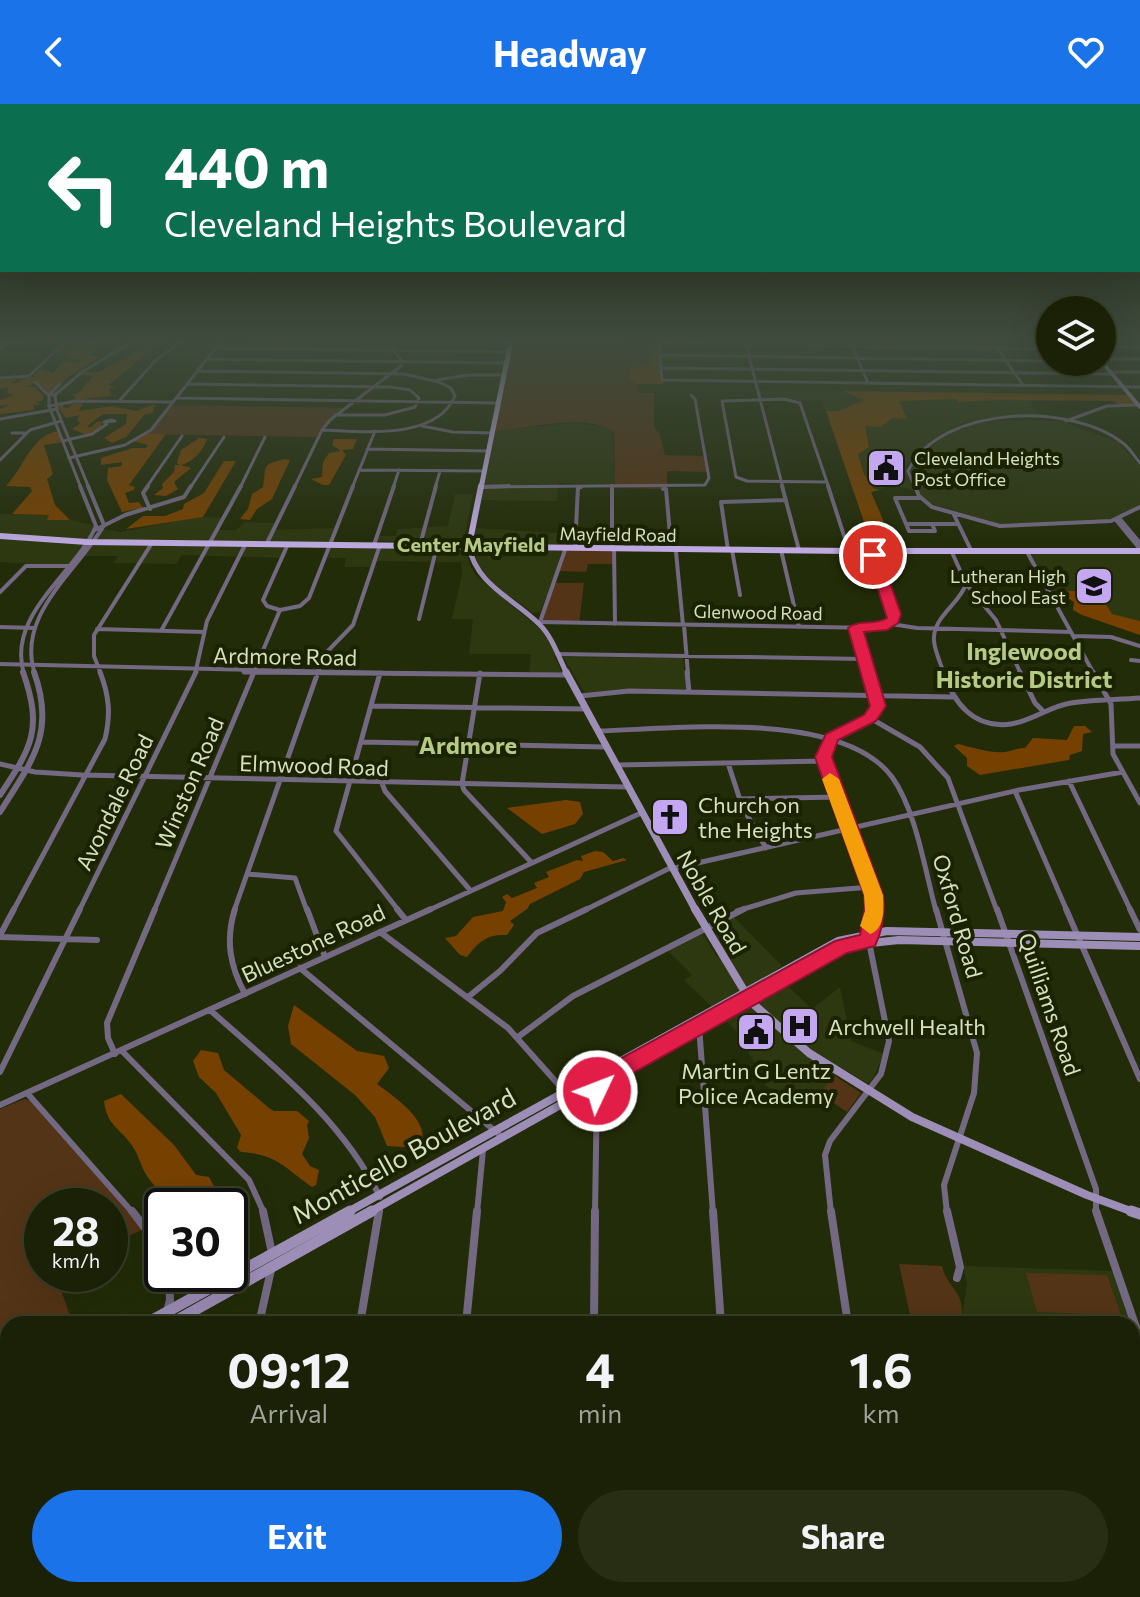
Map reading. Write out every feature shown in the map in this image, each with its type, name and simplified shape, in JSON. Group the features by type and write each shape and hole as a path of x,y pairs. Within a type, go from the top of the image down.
{"main road":[{"path":"494,411 469,546 472,563 479,575 540,622"},
{"path":"1122,551 1132,544 1130,535"},
{"name":"Mayfield Road","path":"0,536 90,542 730,550 1122,551 1140,548"},
{"path":"952,550 962,537"},
{"name":"Noble Road","path":"540,622 671,869 745,994 803,1049 912,1117 1095,1198 1140,1214"},
{"name":"Monticello Boulevard","path":"182,1316 272,1267 380,1199 721,1007 842,946 868,937 1140,937"},
{"name":"Monticello Boulevard","path":"1008,938 1140,946"},
{"name":"Monticello Boulevard","path":"160,1316 272,1253 380,1199"}],"street":[{"path":"0,419 38,411"},
{"path":"51,411 95,530"},
{"path":"58,411 104,525"},
{"path":"69,458 135,440 155,426 166,411"},
{"path":"267,543 322,430 342,411"},
{"path":"335,415 394,414 404,411"},
{"path":"322,430 375,431 419,425 447,411"},
{"path":"479,487 695,487 708,482 697,411"},
{"path":"723,411 736,477 747,481 826,482"},
{"path":"763,411 799,550"},
{"path":"803,411 849,551"},
{"path":"1067,421 1099,411"},
{"path":"1140,463 1120,441 1067,421 983,419 941,435 908,468 920,498 932,507 954,515 1011,526 1117,519 1140,507"},
{"path":"12,433 26,433 61,421"},
{"path":"63,441 92,434 107,424"},
{"path":"419,425 446,431 490,433"},
{"path":"288,544 263,600 267,606 280,610 300,606 308,600 375,431"},
{"path":"0,460 26,433"},
{"path":"150,509 143,493 182,436"},
{"path":"0,812 38,747 44,719 42,698 28,652 34,628 95,530 172,503 186,495 224,437"},
{"path":"161,631 265,437"},
{"path":"367,449 487,451"},
{"path":"359,470 483,471"},
{"path":"245,994 231,967 228,942 233,913 325,652 353,625 399,470"},
{"path":"420,545 440,471"},
{"path":"575,547 578,487 666,489 684,625 689,692"},
{"path":"612,487 615,624"},
{"path":"920,498 895,498 909,531 935,531 932,524"},
{"path":"740,595 721,502 786,500"},
{"path":"954,515 962,537 971,550"},
{"path":"1117,519 1140,548"},
{"path":"906,524 957,524"},
{"path":"0,795 29,746 35,717 33,701 19,664 26,628 69,566 104,525"},
{"path":"97,940 0,936 105,739 109,723 109,696 92,648 97,629 152,542"},
{"name":"Avondale Road","path":"0,1072 197,670 203,654 204,632 246,543"},
{"path":"419,619 438,545"},
{"path":"540,622 566,547"},
{"path":"781,550 799,627"},
{"path":"952,550 966,584 1001,630 1035,703 1042,710"},
{"path":"1026,550 1109,701 1113,746 1140,803"},
{"path":"872,551 894,614 891,624"},
{"path":"0,592 26,566 69,566"},
{"path":"966,584 964,592 942,617 936,629 937,657 952,697 965,712 993,723 1020,722 1042,710 1074,702 1140,698"},
{"path":"964,592 975,593"},
{"name":"Winston Road","path":"119,1052 108,1038 110,1015 280,610"},
{"path":"528,613 543,612"},
{"name":"Glenwood Road","path":"540,622 855,628 878,628 891,624 1111,637 1140,646"},
{"path":"0,627 34,628"},
{"path":"847,1316 824,1159 831,1138 884,1066 889,1040 868,937 875,905 871,887 824,761 825,747 831,737 870,718 878,706 855,628"},
{"path":"97,629 204,632"},
{"path":"557,654 865,659"},
{"path":"1131,660 1140,661"},
{"name":"Ardmore Road","path":"0,664 254,672 568,675"},
{"path":"380,673 336,831 406,920"},
{"path":"480,673 462,784 464,790 532,863"},
{"path":"580,696 621,691 952,697"},
{"path":"371,706 586,709"},
{"name":"Quilliams Road","path":"870,718 909,739 932,758 949,778 960,803 1096,1189 1094,1206 1132,1316"},
{"name":"Oxford Road","path":"598,731 782,728 831,737 858,749 885,769 901,791 977,1053 974,1093 944,1189 960,1267 957,1278"},
{"path":"361,742 606,747"},
{"path":"1113,746 1140,746"},
{"path":"616,765 824,761"},
{"path":"728,763 739,799 766,848"},
{"name":"Elmwood Road","path":"0,764 25,771 88,775 627,787"},
{"path":"467,997 500,971 537,933 671,869 1015,791 1123,772"},
{"path":"1069,781 1140,930"},
{"path":"382,783 385,791 470,890"},
{"path":"1015,791 1140,1079"},
{"path":"739,799 837,797"},
{"name":"Bluestone Road","path":"0,1105 641,813"},
{"path":"247,874 295,878 325,957"},
{"path":"518,1037 573,996 747,906 782,896 871,887"},
{"path":"380,932 518,1037 567,1094"},
{"path":"300,968 497,1133"},
{"path":"210,1010 332,1125 361,1160 380,1199 361,1316"},
{"path":"698,1020 720,1316"},
{"path":"119,1052 249,1180 265,1214 272,1253 272,1267 261,1316"},
{"path":"594,1316 597,1077"},
{"path":"27,1093 144,1225"},
{"path":"467,1316 481,1142"},
{"path":"167,1316 168,1292"}],"shaded area":[{"path":"0,411 28,411 0,414"},
{"path":"61,411 154,411 145,414 126,437 112,443 104,438 126,424 127,414 103,414 87,426 90,428 98,421 102,422 101,427 87,435 72,429 80,424 77,419 80,415 66,418"},
{"path":"168,411 339,411 316,437 147,434"},
{"path":"497,411 654,411 654,427 660,435 665,455 706,456 709,472 667,471 667,489 612,488 615,485 614,432 602,426 572,422 493,431"},
{"path":"826,411 903,411 907,419 892,418 881,427 865,426 869,447 858,454 864,474 873,488 879,490 871,492 884,522 864,522"},
{"path":"871,411 1036,411 1041,418 994,417 964,422 934,438 906,466 913,490 890,485 879,490 873,488 864,474 858,453 868,448 862,416"},
{"path":"1060,421 1118,442 1140,466 1140,505 1106,520 1000,524 928,503 921,495 911,472 912,467 942,437 975,422"},
{"path":"571,423 603,426 613,431 615,485 558,483 557,501 476,500 495,431"},
{"path":"59,431 63,442 44,445 53,474 47,479 55,505 70,520 47,520 49,515 12,514 32,491 30,487 6,486 35,445 42,438"},
{"path":"145,434 166,434 129,485 135,487 134,490 125,493 129,503 139,502 143,508 122,512 107,480 108,468 122,466 122,462 101,465 101,458 133,448 146,448 148,445 133,441"},
{"path":"199,438 207,439 197,455 181,465 191,468 174,482 178,489 166,496 154,495 163,488 162,484 174,472 175,465 180,465 177,463 181,450"},
{"path":"334,439 357,439 353,449 342,450 346,455 329,485 323,485 311,479 322,477 323,462 329,453 341,451 332,445"},
{"path":"290,460 272,499 257,509 250,520 240,519 248,509 252,494 263,487 268,465"},
{"path":"224,461 236,461 203,517 126,529 143,516 165,516 183,509 184,504 204,493"},
{"path":"455,494 473,494 463,543 377,541 379,536 396,536 398,529 448,526"},
{"path":"0,514 51,515 48,520 70,520 96,526 69,566 0,562"},
{"path":"198,517 223,518 217,530 236,530 245,522 277,523 274,530 335,528 329,544 288,544 282,558 182,555 176,564 114,563 118,556 84,556 103,529 121,532"},
{"path":"476,528 559,533 559,536 574,537 573,544 476,544 473,542"},
{"path":"332,547 377,548 371,567 344,567 346,558 327,558"},
{"path":"381,548 435,548 432,562 377,561"},
{"path":"439,548 466,549 476,576 544,629 558,655 554,655 562,673 529,673 531,654 469,654 473,619 452,619 462,575 461,562 436,562"},
{"path":"614,548 614,564 588,564 586,572 558,571 565,550"},
{"path":"475,549 562,551 549,596 540,612 533,613 513,598 509,599 482,578 475,569 478,568"},
{"name":"Lutheran High School East","path":"1033,554 1140,554 1140,621 1112,614 1098,591 1051,591"},
{"path":"554,583 584,583 579,624 541,624"},
{"path":"1057,591 1098,591 1112,614 1140,621 1140,635 1082,615 1073,610 1074,602"},
{"path":"563,657 683,658 687,689 585,693"},
{"path":"1074,726 1085,726 1092,732 1083,734 1082,751 1070,755 1069,760 980,775 967,766 967,758 954,746 958,744 1008,752 1025,748 1033,738 1067,740"},
{"path":"566,800 580,802 583,814 575,824 542,834 507,808"},
{"path":"595,851 603,852 613,861 627,860 584,872 580,879 530,904 510,921 514,925 507,935 484,940 467,957 460,955 445,938 456,936 473,917 503,911 506,902 502,897 507,894 512,898 537,888 534,883 549,877 546,872 577,860 583,861 581,856"},
{"path":"732,915 782,966 773,972 812,1009 840,987 851,1041 884,1054 871,1082 867,1083 842,1068 812,1102 788,1088 781,1094 766,1086 747,1049 752,1046 684,980 692,975 666,949 701,931 717,957 727,955 711,926"},
{"path":"294,1005 357,1051 384,1056 389,1068 377,1084 402,1103 417,1120 422,1129 419,1148 387,1146 375,1117 355,1095 291,1044 288,1026"},
{"path":"201,1050 218,1053 224,1070 269,1108 274,1111 297,1111 309,1121 309,1138 302,1154 310,1166 319,1170 316,1185 312,1187 272,1159 241,1152 237,1148 241,1135 216,1093 199,1077 193,1061"},
{"path":"835,1076 861,1093 847,1112 819,1093"},
{"path":"121,1094 174,1145 196,1175 209,1177 215,1188 157,1188 145,1173 133,1147 108,1116 104,1101"},
{"path":"25,1099 107,1188 24,1188 24,1292 62,1292 70,1316 0,1316 0,1109"},
{"path":"128,1212 143,1229 128,1237"},
{"path":"899,1264 942,1266 959,1298 961,1316 910,1316"},
{"path":"963,1266 1113,1271 1128,1316 962,1316 967,1284"},
{"path":"1026,1273 1107,1275 1121,1315 1037,1312"}],"slow traffic":[{"path":"830,779 874,895 875,911 870,926"}],"place":[{"name":"Cleveland Heights Post Office","path":"886,468"},
{"name":"Lutheran High School East","path":"1094,586"},
{"name":"Church on the Heights","path":"670,817"},
{"name":"Archwell Health","path":"800,1026"},
{"name":"Martin G Lentz Police Academy","path":"756,1032"}],"district":[{"name":"Center Mayfield","path":"471,544"},
{"name":"Inglewood Historic District","path":"1024,664"},
{"name":"Ardmore","path":"468,744"}],"route":[{"path":"597,1091 597,1082 735,1004 842,946 868,941 875,907 874,895 823,757 831,737 870,718 878,706 855,628 882,627 893,620 894,614 873,555"}]}
